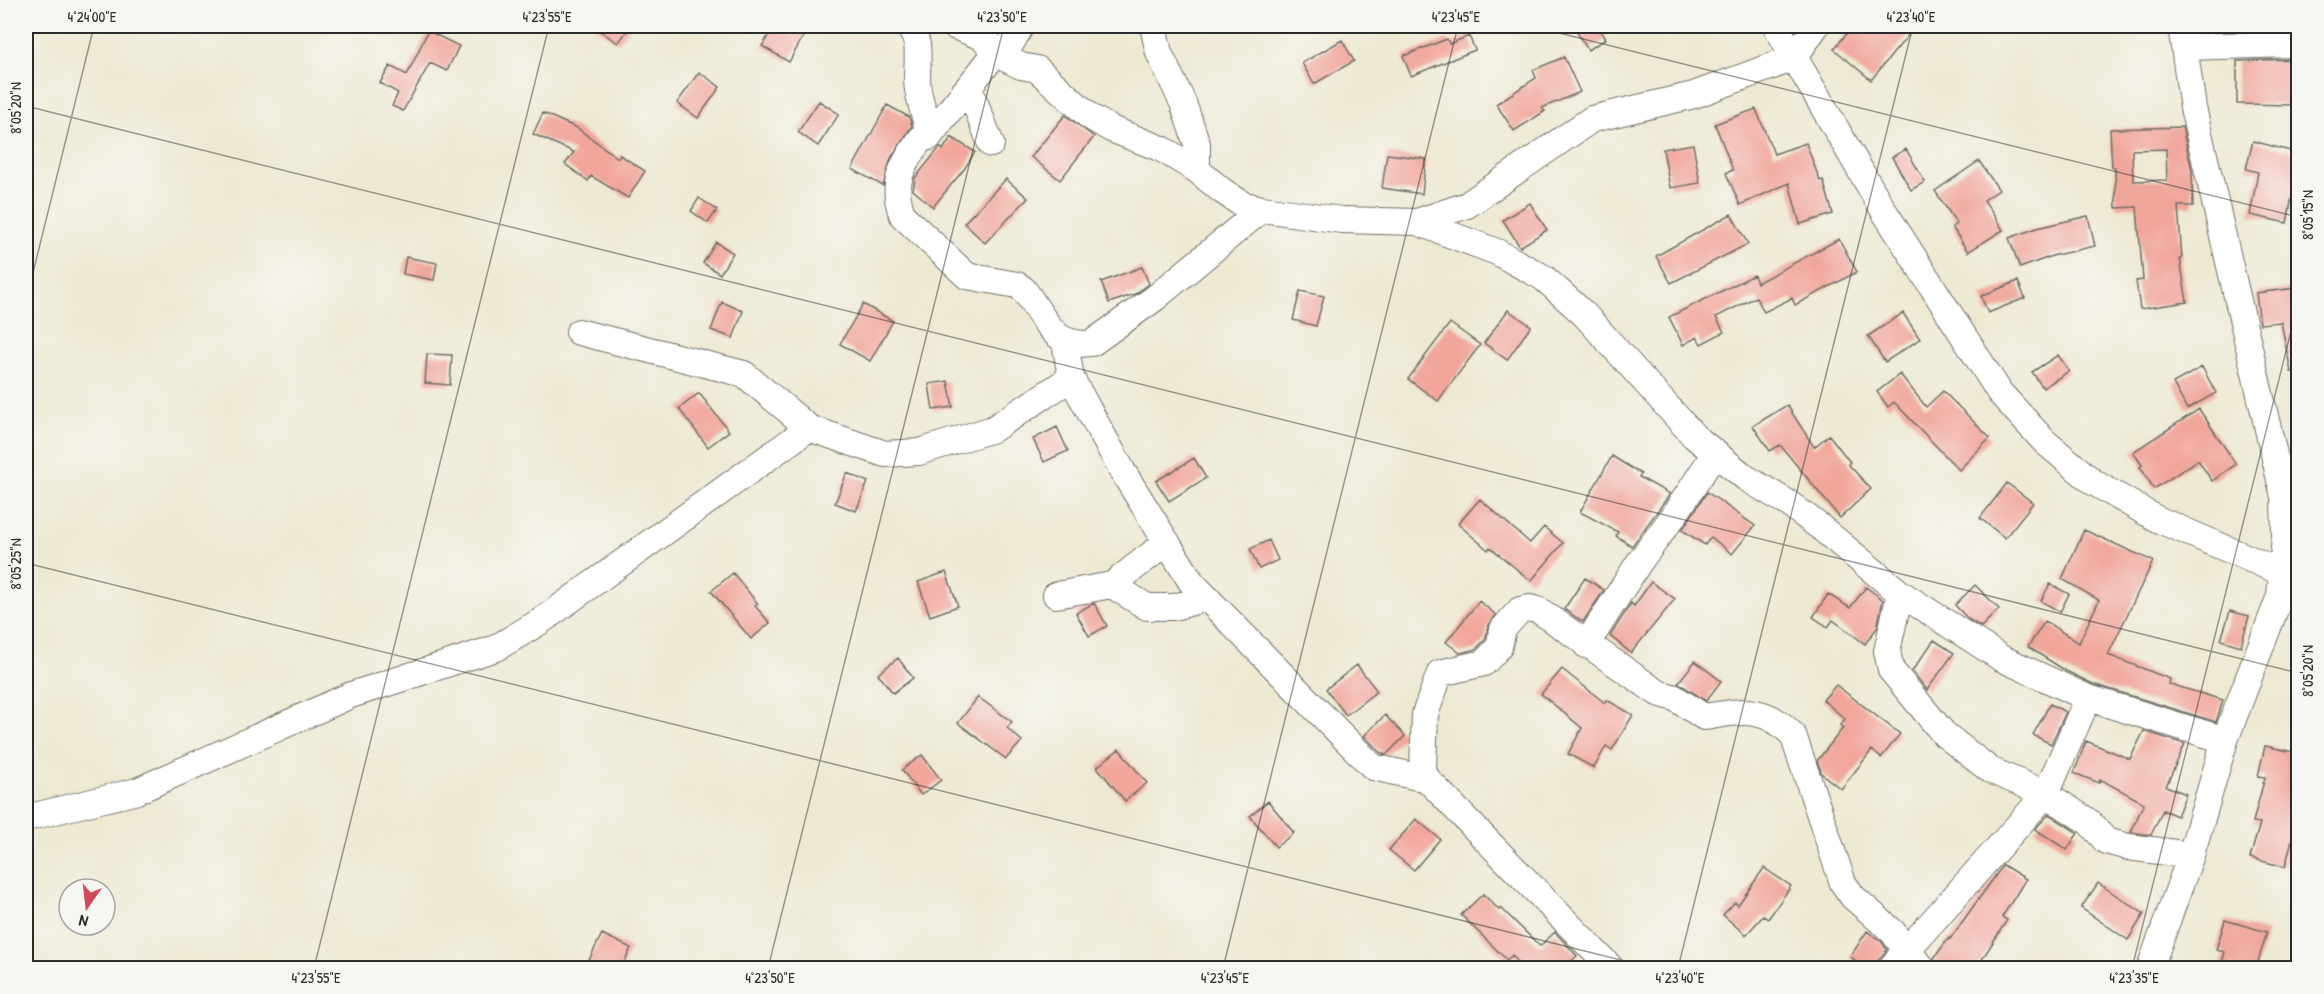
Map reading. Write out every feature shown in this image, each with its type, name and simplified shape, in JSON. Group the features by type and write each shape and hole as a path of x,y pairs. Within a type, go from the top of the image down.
{"street":[{"path":"906,26 912,30 917,46 917,83 926,115 929,137"},
{"path":"954,26 982,37 1000,54 1021,66 1037,69 1089,116 1111,129 1162,149 1197,170 1242,204 1342,220 1417,222 1497,252 1544,278 1584,314 1694,436 1746,478 1804,515 1900,593 2001,657 2088,698 2225,740"},
{"path":"929,137 956,100 1000,54 1021,26"},
{"path":"1153,26 1159,53 1183,103 1197,144 1197,170"},
{"path":"1776,26 1884,211 2000,393 2045,442 2092,482 2157,519 2290,588"},
{"path":"1417,222 1467,205 1592,119 1694,95 1794,58 1816,26"},
{"path":"2150,969 2192,855 2225,740 2290,588 2284,497 2193,108 2183,36 2298,44"},
{"path":"969,88 991,144"},
{"path":"929,137 923,136 900,170 897,186 898,205 903,216 967,276 1017,285 1023,289 1053,333 1065,341 1081,344 1092,343 1163,292 1262,209"},
{"path":"1463,239 1467,205"},
{"path":"579,332 744,374 809,428 885,454 919,452 993,429 1071,378"},
{"path":"1065,341 1071,378 1123,472 1192,583 1373,767 1427,779"},
{"path":"26,818 137,791 351,694 496,648 542,621 809,428"},
{"path":"1586,645 1640,561 1675,514 1715,453"},
{"path":"1056,595 1112,585 1167,542"},
{"path":"1112,585 1148,607 1174,607 1207,598"},
{"path":"1900,593 1887,651 1891,670 1944,734 1990,770 2046,794 2089,822 2106,841 2128,847 2192,855"},
{"path":"1611,969 1427,779 1423,769 1425,714 1440,673 1484,663 1499,647 1503,629 1520,610 1530,608 1540,611 1658,693 1675,698 1704,717 1741,711 1769,716 1780,721 1793,735 1843,883 1853,897 1893,932 1907,963 2046,794 2088,698"}],"building":[{"path":"593,26 631,26 618,43"},
{"path":"774,26 809,26 789,62 762,46"},
{"path":"1585,26 1598,26 1606,39 1588,50 1576,31"},
{"path":"1853,26 1916,26 1871,80 1834,49"},
{"path":"428,31 459,46 447,71 430,63 403,111 392,106 398,93 380,83 390,66 407,75"},
{"path":"1469,36 1475,50 1411,76 1403,56 1447,39 1449,44"},
{"path":"1342,40 1354,61 1314,84 1302,63"},
{"path":"1564,57 1580,92 1542,108 1545,111 1514,131 1496,104 1536,78 1533,70"},
{"path":"2298,59 2298,105 2237,104 2237,61"},
{"path":"699,72 720,87 698,118 677,103"},
{"path":"819,101 839,114 818,146 798,132"},
{"path":"887,105 909,117 912,126 891,158 883,186 852,169"},
{"path":"1756,109 1774,154 1806,143 1820,181 1823,180 1833,214 1800,224 1789,183 1740,205 1726,173 1733,170 1715,124"},
{"path":"543,113 577,128 618,158 620,155 645,171 628,198 591,176 588,181 565,164 574,152 533,134"},
{"path":"1065,115 1094,137 1060,180 1031,157"},
{"path":"2182,127 2192,170 2193,206 2178,206 2182,259 2180,259 2187,302 2140,309 2136,281 2143,280 2137,207 2116,208 2115,167 2112,167 2110,129","holes":["2166,149 2167,180 2133,181 2132,150"]},
{"path":"951,137 975,152 933,207 913,190 915,178 940,147 943,150"},
{"path":"2253,141 2298,153 2298,182 2295,181 2287,223 2250,215 2258,172 2246,169"},
{"path":"1693,144 1700,183 1670,188 1663,149"},
{"path":"1906,149 1925,182 1911,190 1892,157"},
{"path":"1387,154 1426,159 1422,194 1382,188"},
{"path":"1979,161 1999,190 1984,200 2003,230 1968,252 1952,227 1957,224 1935,191"},
{"path":"1006,179 1028,198 985,243 964,223"},
{"path":"699,198 717,210 708,223 691,211"},
{"path":"1530,203 1547,230 1520,247 1503,220"},
{"path":"1731,214 1748,244 1671,283 1656,256"},
{"path":"2088,216 2095,246 2052,256 2020,268 2009,238 2037,228"},
{"path":"1839,239 1857,272 1795,305 1792,298 1764,312 1756,297 1716,317 1724,332 1701,344 1697,337 1683,345 1669,317 1754,275 1757,283"},
{"path":"716,242 733,253 720,274 703,263"},
{"path":"406,257 437,263 434,280 403,274"},
{"path":"1142,267 1149,284 1135,294 1109,303 1101,282"},
{"path":"2018,281 2025,298 1988,313 1981,296"},
{"path":"2296,288 2298,372 2291,372 2281,322 2260,324 2256,293"},
{"path":"1300,291 1324,296 1316,326 1293,320"},
{"path":"722,302 743,311 733,338 711,330"},
{"path":"863,304 893,321 870,361 840,344"},
{"path":"1508,310 1531,326 1507,360 1484,343"},
{"path":"1903,313 1920,339 1885,362 1868,336"},
{"path":"1450,323 1480,345 1438,401 1408,379"},
{"path":"427,354 452,355 450,385 425,383"},
{"path":"2058,355 2069,371 2043,388 2032,372"},
{"path":"2202,367 2216,393 2187,409 2173,383"},
{"path":"1900,374 1926,407 1943,391 1990,438 1959,470 1894,402 1888,407 1877,392"},
{"path":"948,381 953,407 933,410 929,384"},
{"path":"699,393 729,431 708,447 679,409"},
{"path":"1787,405 1814,447 1829,435 1850,462 1848,464 1871,489 1840,518 1780,445 1770,451 1753,426"},
{"path":"2199,409 2236,464 2212,481 2198,460 2154,489 2133,452"},
{"path":"1057,427 1068,451 1044,462 1033,439"},
{"path":"1612,456 1641,474 1639,477 1670,494 1632,546 1616,536 1618,532 1580,512"},
{"path":"1194,458 1206,478 1169,501 1156,481"},
{"path":"847,473 868,482 856,511 835,503"},
{"path":"2007,483 2033,503 2005,538 1980,518"},
{"path":"1707,492 1755,526 1732,554 1711,537 1705,545 1682,530"},
{"path":"1480,499 1530,543 1544,527 1563,543 1531,581 1490,547 1488,550 1458,524"},
{"path":"2084,530 2153,561 2108,655 2170,679 2169,684 2223,700 2216,722 2093,684 2066,671 2028,647 2045,621 2079,643 2099,600 2062,579"},
{"path":"1269,540 1278,560 1259,569 1250,549"},
{"path":"946,572 958,606 930,616 918,582"},
{"path":"733,573 758,604 755,606 770,623 751,639 711,591"},
{"path":"1585,578 1604,590 1583,622 1564,609"},
{"path":"1651,582 1675,599 1631,653 1610,636 1631,603 1634,606"},
{"path":"2050,584 2069,594 2060,612 2041,601"},
{"path":"1975,585 1999,609 1981,627 1968,619 1955,605"},
{"path":"1866,587 1883,600 1877,628 1865,644 1833,620 1828,627 1813,617 1828,594 1850,608"},
{"path":"1479,601 1496,615 1489,625 1485,640 1476,649 1460,653 1446,642"},
{"path":"1094,603 1107,626 1089,636 1076,613"},
{"path":"2230,611 2249,616 2241,646 2221,640"},
{"path":"1934,640 1954,653 1927,690 1912,671"},
{"path":"898,658 913,678 893,693 878,674"},
{"path":"1695,661 1721,681 1706,701 1678,683"},
{"path":"1357,665 1377,691 1346,715 1326,689"},
{"path":"1562,669 1605,703 1607,700 1633,715 1612,750 1606,746 1594,768 1568,754 1582,728 1541,694"},
{"path":"1836,685 1900,734 1881,758 1872,750 1841,789 1822,774 1817,761 1843,728 1840,725 1845,719 1823,700"},
{"path":"978,697 1012,722 1007,728 1022,741 1006,759 958,723"},
{"path":"2050,704 2066,712 2051,744 2033,735"},
{"path":"1385,715 1405,736 1386,755 1364,736"},
{"path":"2144,731 2185,744 2166,786 2186,794 2177,816 2163,810 2151,835 2131,832 2144,803 2100,779 2099,783 2074,773 2086,741 2130,759"},
{"path":"2265,746 2298,753 2298,772 2294,793 2298,794 2298,833 2292,840 2285,867 2250,858 2260,823 2253,822 2265,777 2258,776"},
{"path":"1119,749 1147,783 1125,801 1097,767"},
{"path":"922,755 941,780 921,795 902,770"},
{"path":"1268,801 1294,833 1276,847 1250,816"},
{"path":"2049,814 2078,833 2067,850 2035,829"},
{"path":"1416,819 1440,839 1414,870 1389,850"},
{"path":"2003,865 2026,879 2002,917 2007,920 1976,969 1938,969 1934,958"},
{"path":"1764,868 1791,886 1768,919 1763,916 1746,935 1723,915 1735,902 1738,905"},
{"path":"2098,883 2144,914 2128,940 2081,908"},
{"path":"1483,894 1540,946 1555,932 1577,956 1562,969 1524,969 1512,955 1507,960 1461,915"},
{"path":"2225,920 2267,932 2256,969 2220,969 2225,952 2216,950"},
{"path":"1867,931 1882,942 1887,950 1879,959 1876,969 1869,969 1850,957"},
{"path":"602,934 631,948 621,969 597,969 587,964"}]}
